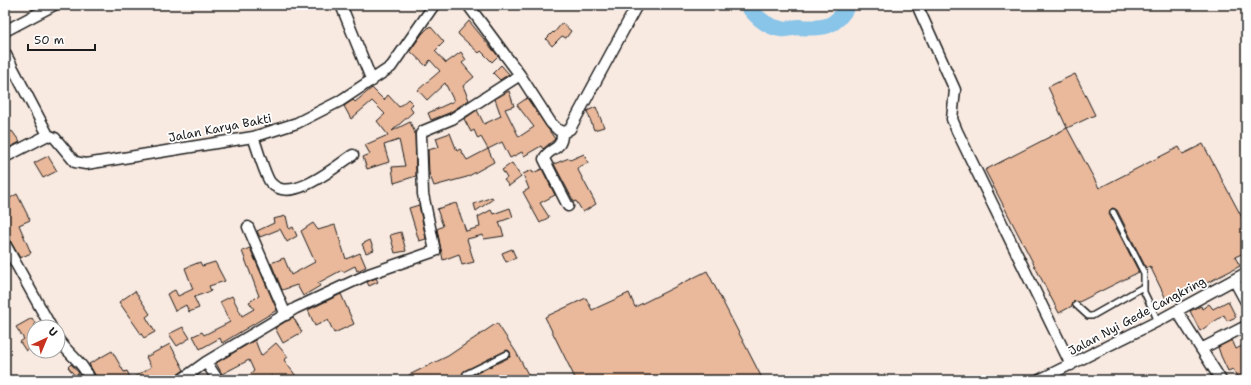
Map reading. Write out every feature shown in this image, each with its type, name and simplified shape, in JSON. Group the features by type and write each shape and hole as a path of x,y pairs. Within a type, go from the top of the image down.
{"street":[{"path":"5,31 54,5"},
{"path":"341,5 372,81"},
{"name":"Jalan Karya Bakti","path":"5,53 48,135 55,138 66,153 78,164 130,158 253,137 297,123 340,101 391,67 434,5"},
{"path":"468,5 520,75 551,123 562,132 563,139 560,145 546,155 544,159 568,206"},
{"path":"562,132 570,129 637,5"},
{"path":"917,5 955,90 952,119 957,131 1071,365"},
{"path":"181,380 206,362 286,315 369,274 435,251 423,194 421,134 423,131 452,118 520,75"},
{"path":"5,156 48,135"},
{"path":"253,137 270,182 278,188 299,187 317,180 353,155"},
{"path":"248,227 286,315"},
{"path":"5,244 47,319"},
{"name":"Jalan Nyi Gede Cangkring","path":"1040,380 1158,321 1246,274"},
{"path":"1234,280 1246,302"},
{"path":"1177,311 1221,380"},
{"path":"1201,349 1246,326"},
{"path":"66,352 87,372 90,380"},
{"path":"206,362 218,380"}],"lane":[{"path":"1113,212 1144,273 1143,288 1158,321"},
{"path":"1076,305 1088,316 1092,316 1143,288"},
{"path":"469,380 466,374 507,354"}],"building":[{"path":"469,21 498,56 492,62 481,51 479,53 459,35 458,33"},
{"path":"562,23 571,31 566,38 562,36 552,46 546,39 553,32 554,33"},
{"path":"430,26 444,42 435,51 446,63 461,52 466,60 462,63 474,77 463,86 469,100 449,113 431,120 428,113 454,101 445,83 427,100 418,90 440,71 430,60 426,66 410,51 422,34"},
{"path":"501,65 509,74 500,80 493,73"},
{"path":"1075,74 1095,115 1067,128 1048,87"},
{"path":"372,88 384,100 388,95 399,107 408,99 413,104 410,107 413,112 392,131 410,122 415,133 416,176 394,183 392,167 405,166 399,140 384,145 389,162 367,169 363,157 370,154 365,145 388,135 377,121 385,114 372,101 351,119 344,106 353,100 355,102"},
{"path":"509,91 514,106 505,109 519,137 534,127 517,105 527,98 555,139 543,149 541,146 524,156 522,152 510,158 502,142 488,149 481,137 478,139 474,130 471,132 464,119 477,110 484,124 501,116 495,99"},
{"path":"596,107 604,127 594,130 587,111"},
{"path":"1067,128 1099,188 1179,147 1183,154 1203,144 1246,225 1246,252 1235,257 1240,266 1168,303 1150,266 1146,268 1117,210 1112,208 1109,214 1139,272 1079,302 1074,301 1072,306 1059,313 985,170"},
{"path":"12,131 20,142 6,149 5,136"},
{"path":"450,133 457,151 460,149 467,160 488,149 494,162 467,177 434,186 429,173 428,150 439,147 436,138"},
{"path":"584,154 588,163 577,168 596,204 583,212 576,201 574,202 554,164 569,158 570,160"},
{"path":"48,156 57,171 43,178 34,163"},
{"path":"512,163 521,177 509,186 504,180 507,178 502,170"},
{"path":"542,169 555,195 540,203 549,217 540,223 523,192 529,189 523,174 532,170 533,173"},
{"path":"17,194 30,220 19,225 31,253 20,258 5,232 5,201"},
{"path":"492,197 493,199 476,211 474,204"},
{"path":"456,203 466,231 480,227 478,217 491,210 493,214 510,208 513,217 499,222 504,236 484,239 483,235 467,239 474,262 462,265 459,254 443,260 437,229 443,226 437,209"},
{"path":"419,205 426,239 419,241 409,208"},
{"path":"286,216 289,229 293,227 297,236 287,242 280,229 260,237 257,231 274,223 273,219"},
{"path":"313,223 318,230 335,225 346,259 360,253 366,267 357,271 355,266 343,272 342,270 318,283 320,286 303,296 297,285 282,290 271,263 284,258 291,275 315,262 301,231"},
{"path":"401,232 406,251 395,253 390,235"},
{"path":"370,240 374,250 366,253 362,244"},
{"path":"250,248 277,310 222,343 220,338 200,349 193,336 202,332 204,335 230,322 220,302 232,296 242,316 254,309 249,302 259,296 242,251"},
{"path":"512,249 516,258 506,262 502,253"},
{"path":"200,262 202,266 215,262 225,281 209,286 211,291 194,297 199,308 189,312 186,305 175,311 167,294 175,290 178,296 193,289 185,268"},
{"path":"707,271 763,380 576,380 545,317 586,298 592,310 629,293 635,307"},
{"path":"376,278 378,282 369,286 367,282"},
{"path":"135,291 150,314 146,317 155,332 144,338 119,302"},
{"path":"341,294 354,324 334,333 328,320 315,326 308,310"},
{"path":"1228,301 1236,317 1227,321 1224,315 1200,331 1190,311 1201,306 1202,309 1209,304 1213,309"},
{"path":"293,317 302,332 283,343 275,328"},
{"path":"26,321 26,351 20,342 24,339 16,327"},
{"path":"497,323 516,352 531,380 473,380 471,376 510,357 510,352 507,350 464,371 462,374 465,380 412,380 409,375 448,356"},
{"path":"183,327 190,338 177,346 169,334"},
{"path":"255,340 261,356 276,343 288,357 284,360 299,380 275,380 272,376 262,380 244,380 254,371 249,360 222,374 216,363"},
{"path":"1232,340 1236,349 1246,344 1246,380 1239,380 1233,369 1228,371 1221,356 1218,347"},
{"path":"170,344 184,370 177,375 175,380 158,380 155,374 144,380 98,380 89,364 112,351 124,372 127,371 131,379 151,367 146,357"},
{"path":"71,364 79,373 75,376 68,367"}],"waterway":[{"path":"747,5 766,23 776,28 783,29 800,27 816,28 834,23 848,5"}]}
